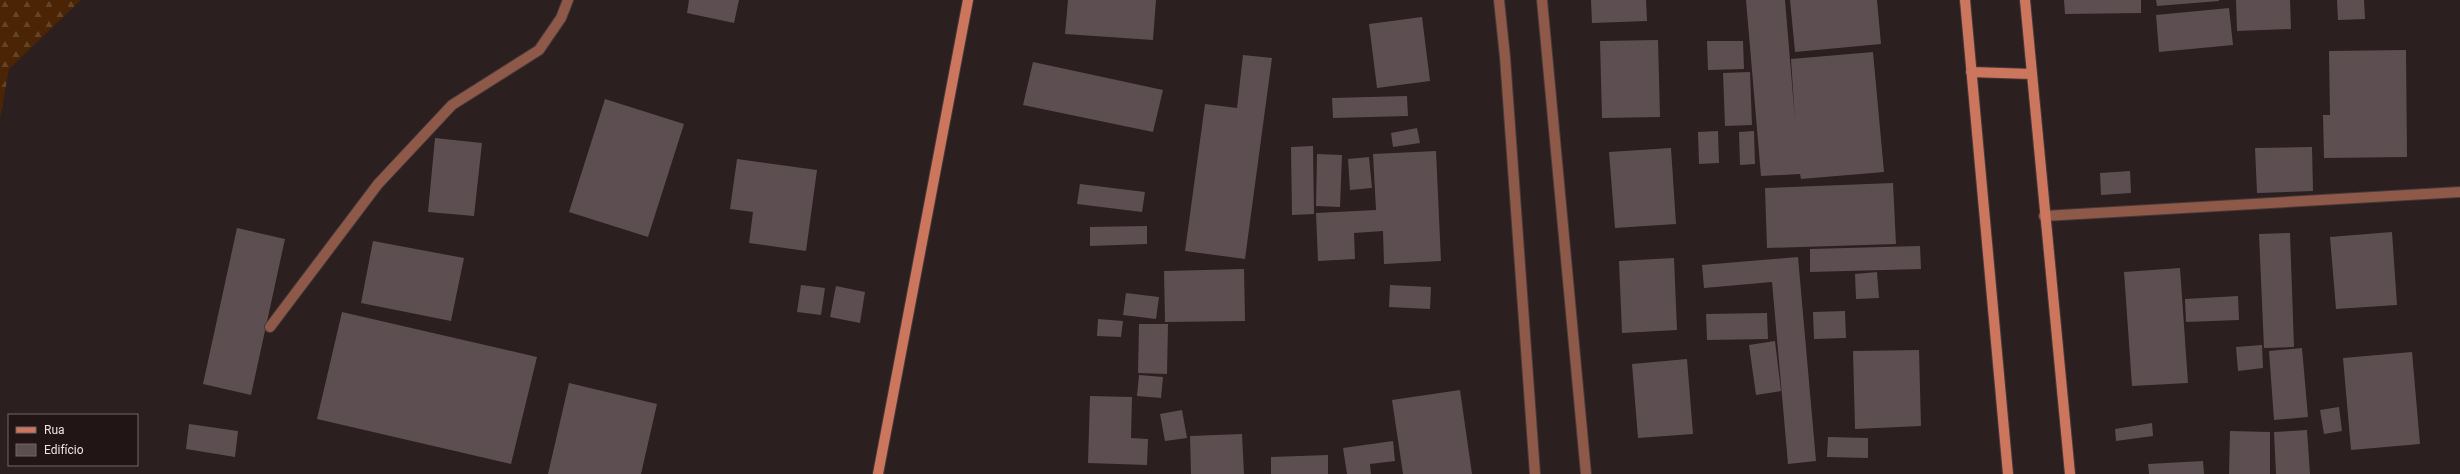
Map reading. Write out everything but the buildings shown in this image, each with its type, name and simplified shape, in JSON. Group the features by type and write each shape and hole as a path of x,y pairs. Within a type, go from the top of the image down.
{"street":[{"path":"270,327 378,184 452,104 539,50 561,18 568,0"},
{"path":"878,474 968,0"},
{"path":"1499,0 1535,474"},
{"path":"1542,0 1586,474"},
{"path":"1965,0 2008,474"},
{"path":"2025,0 2044,216 2070,474"},
{"path":"1971,72 2032,74"},
{"path":"2044,216 2460,192"}],"green space":[{"path":"0,0 81,0 9,69 0,119"}]}
